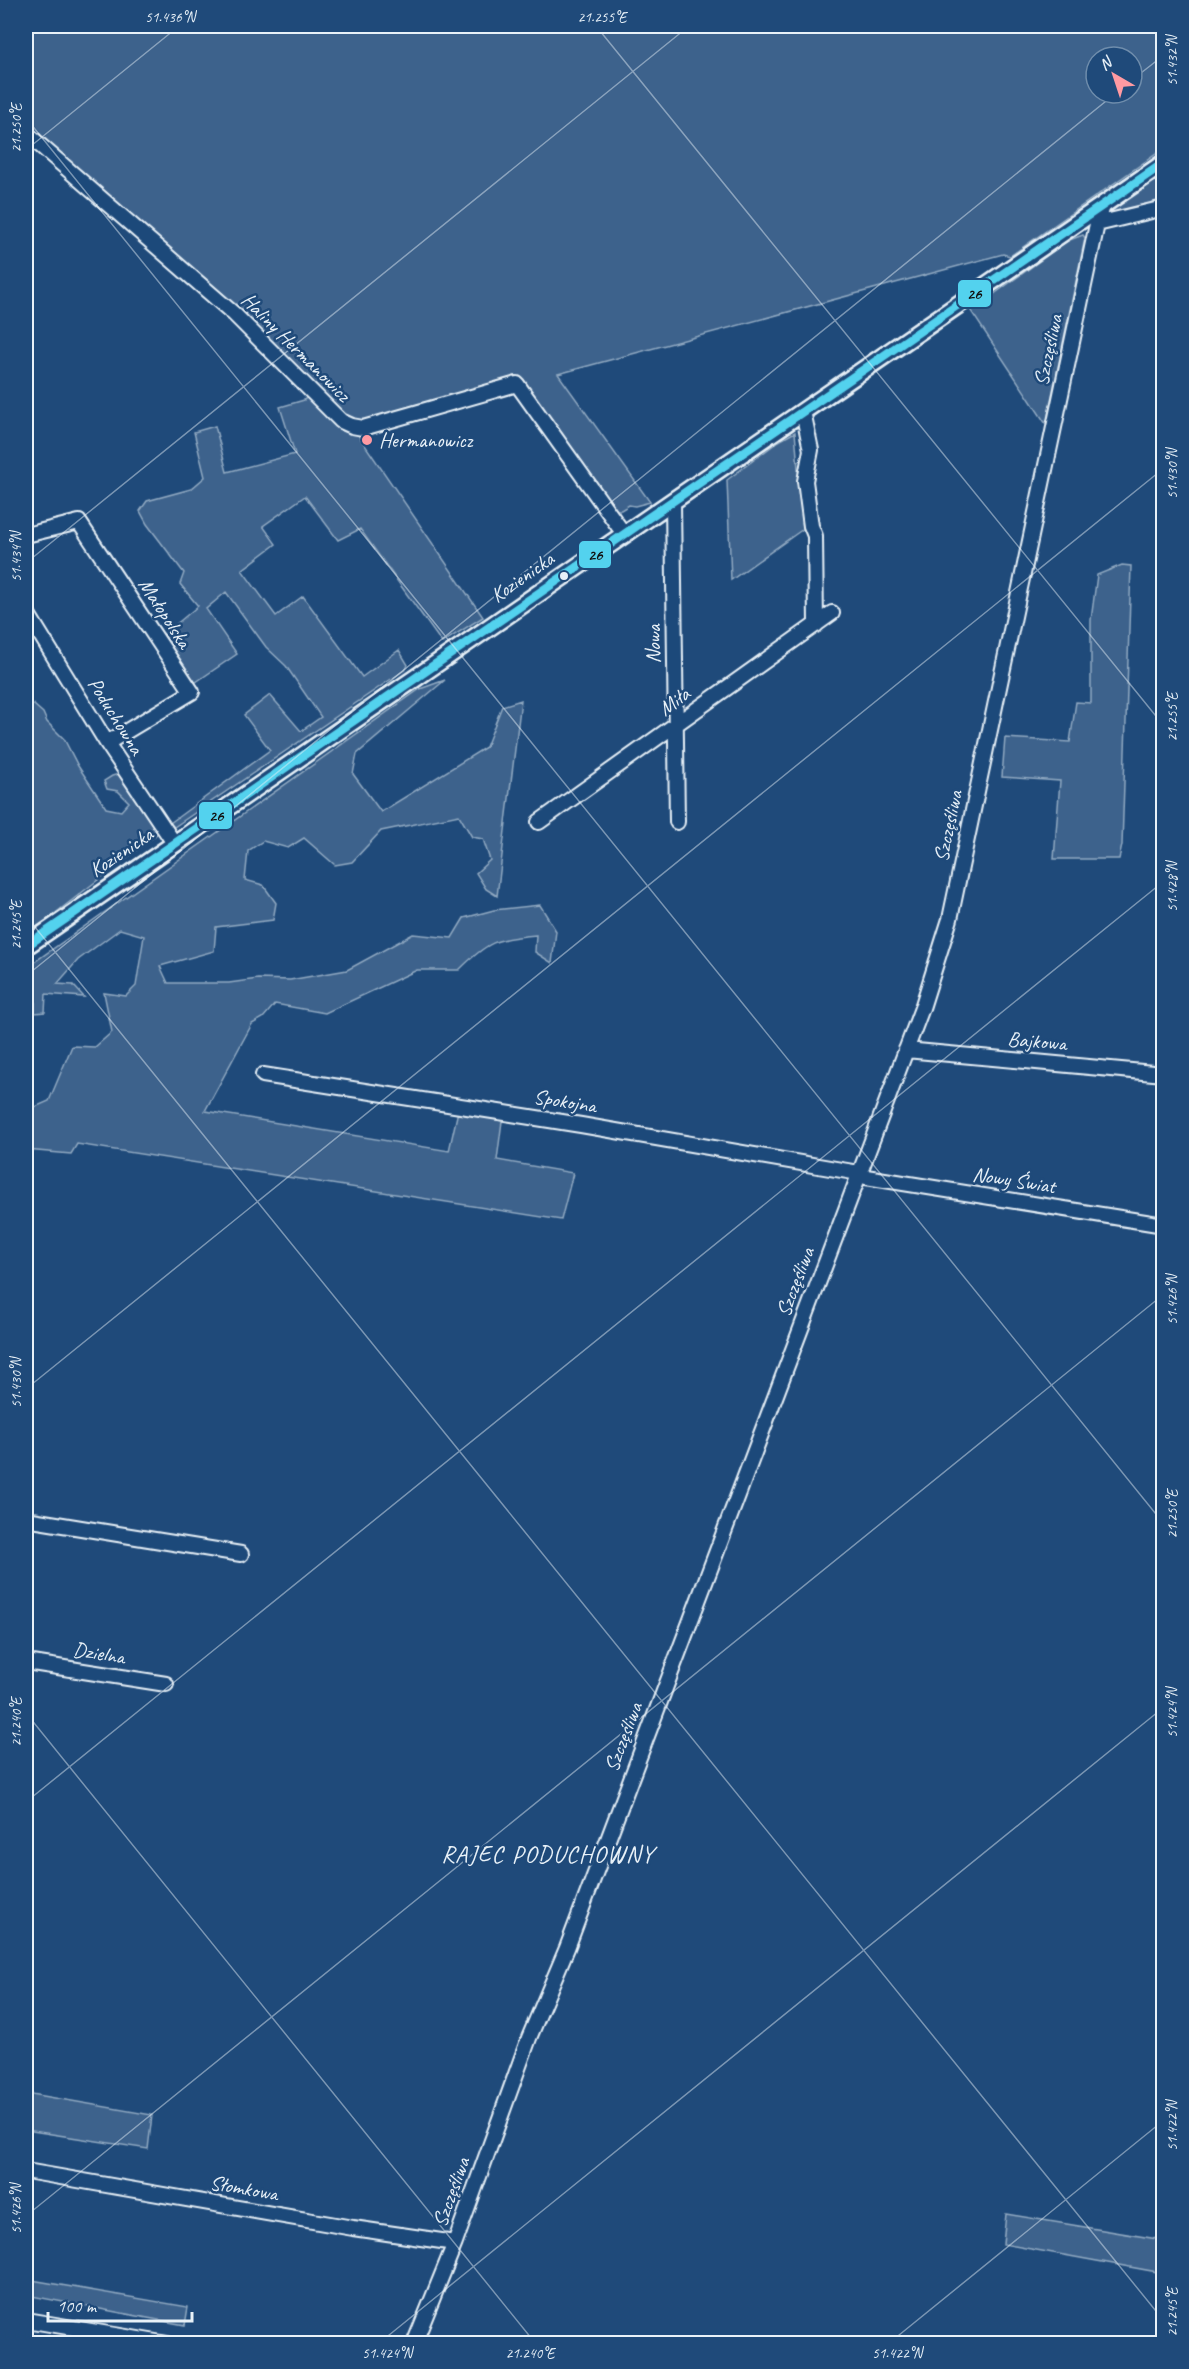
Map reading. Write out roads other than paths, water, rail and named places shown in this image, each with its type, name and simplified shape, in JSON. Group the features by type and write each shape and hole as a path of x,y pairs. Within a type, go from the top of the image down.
{"main road":[{"name":"Kozienicka","path":"26,946 1164,163"}],"street":[{"name":"Haliny Hermanowicz","path":"27,135 234,314 341,421 363,428 517,384 624,534"},
{"name":"Szczęśliwa","path":"414,2343 455,2243 529,2038 567,1948 922,1008 950,919 1097,224 1104,204"},
{"path":"1097,224 1164,208"},
{"path":"803,411 811,450 805,481 811,526 815,536 816,625"},
{"name":"Nowa","path":"673,501 677,822"},
{"name":"Małopolska","path":"26,535 79,522 192,693 107,742"},
{"name":"Poduchowna","path":"26,611 107,742 174,843"},
{"name":"Miła","path":"539,822 832,613"},
{"name":"Bajkowa","path":"906,1050 1164,1074"},
{"name":"Spokojna","path":"263,1075 581,1125 859,1173"},
{"name":"Nowy Świat","path":"859,1173 866,1177 1164,1225"},
{"path":"26,1520 241,1554"},
{"name":"Dzielna","path":"26,1662 166,1684"},
{"name":"Słomkowa","path":"26,2171 342,2226 455,2243"},
{"path":"26,2320 168,2343"}],"place":[{"name":"Hermanowicz","path":"367,440"}],"district":[{"name":"RAJEC PODUCHOWNY","path":"548,1854"}]}
